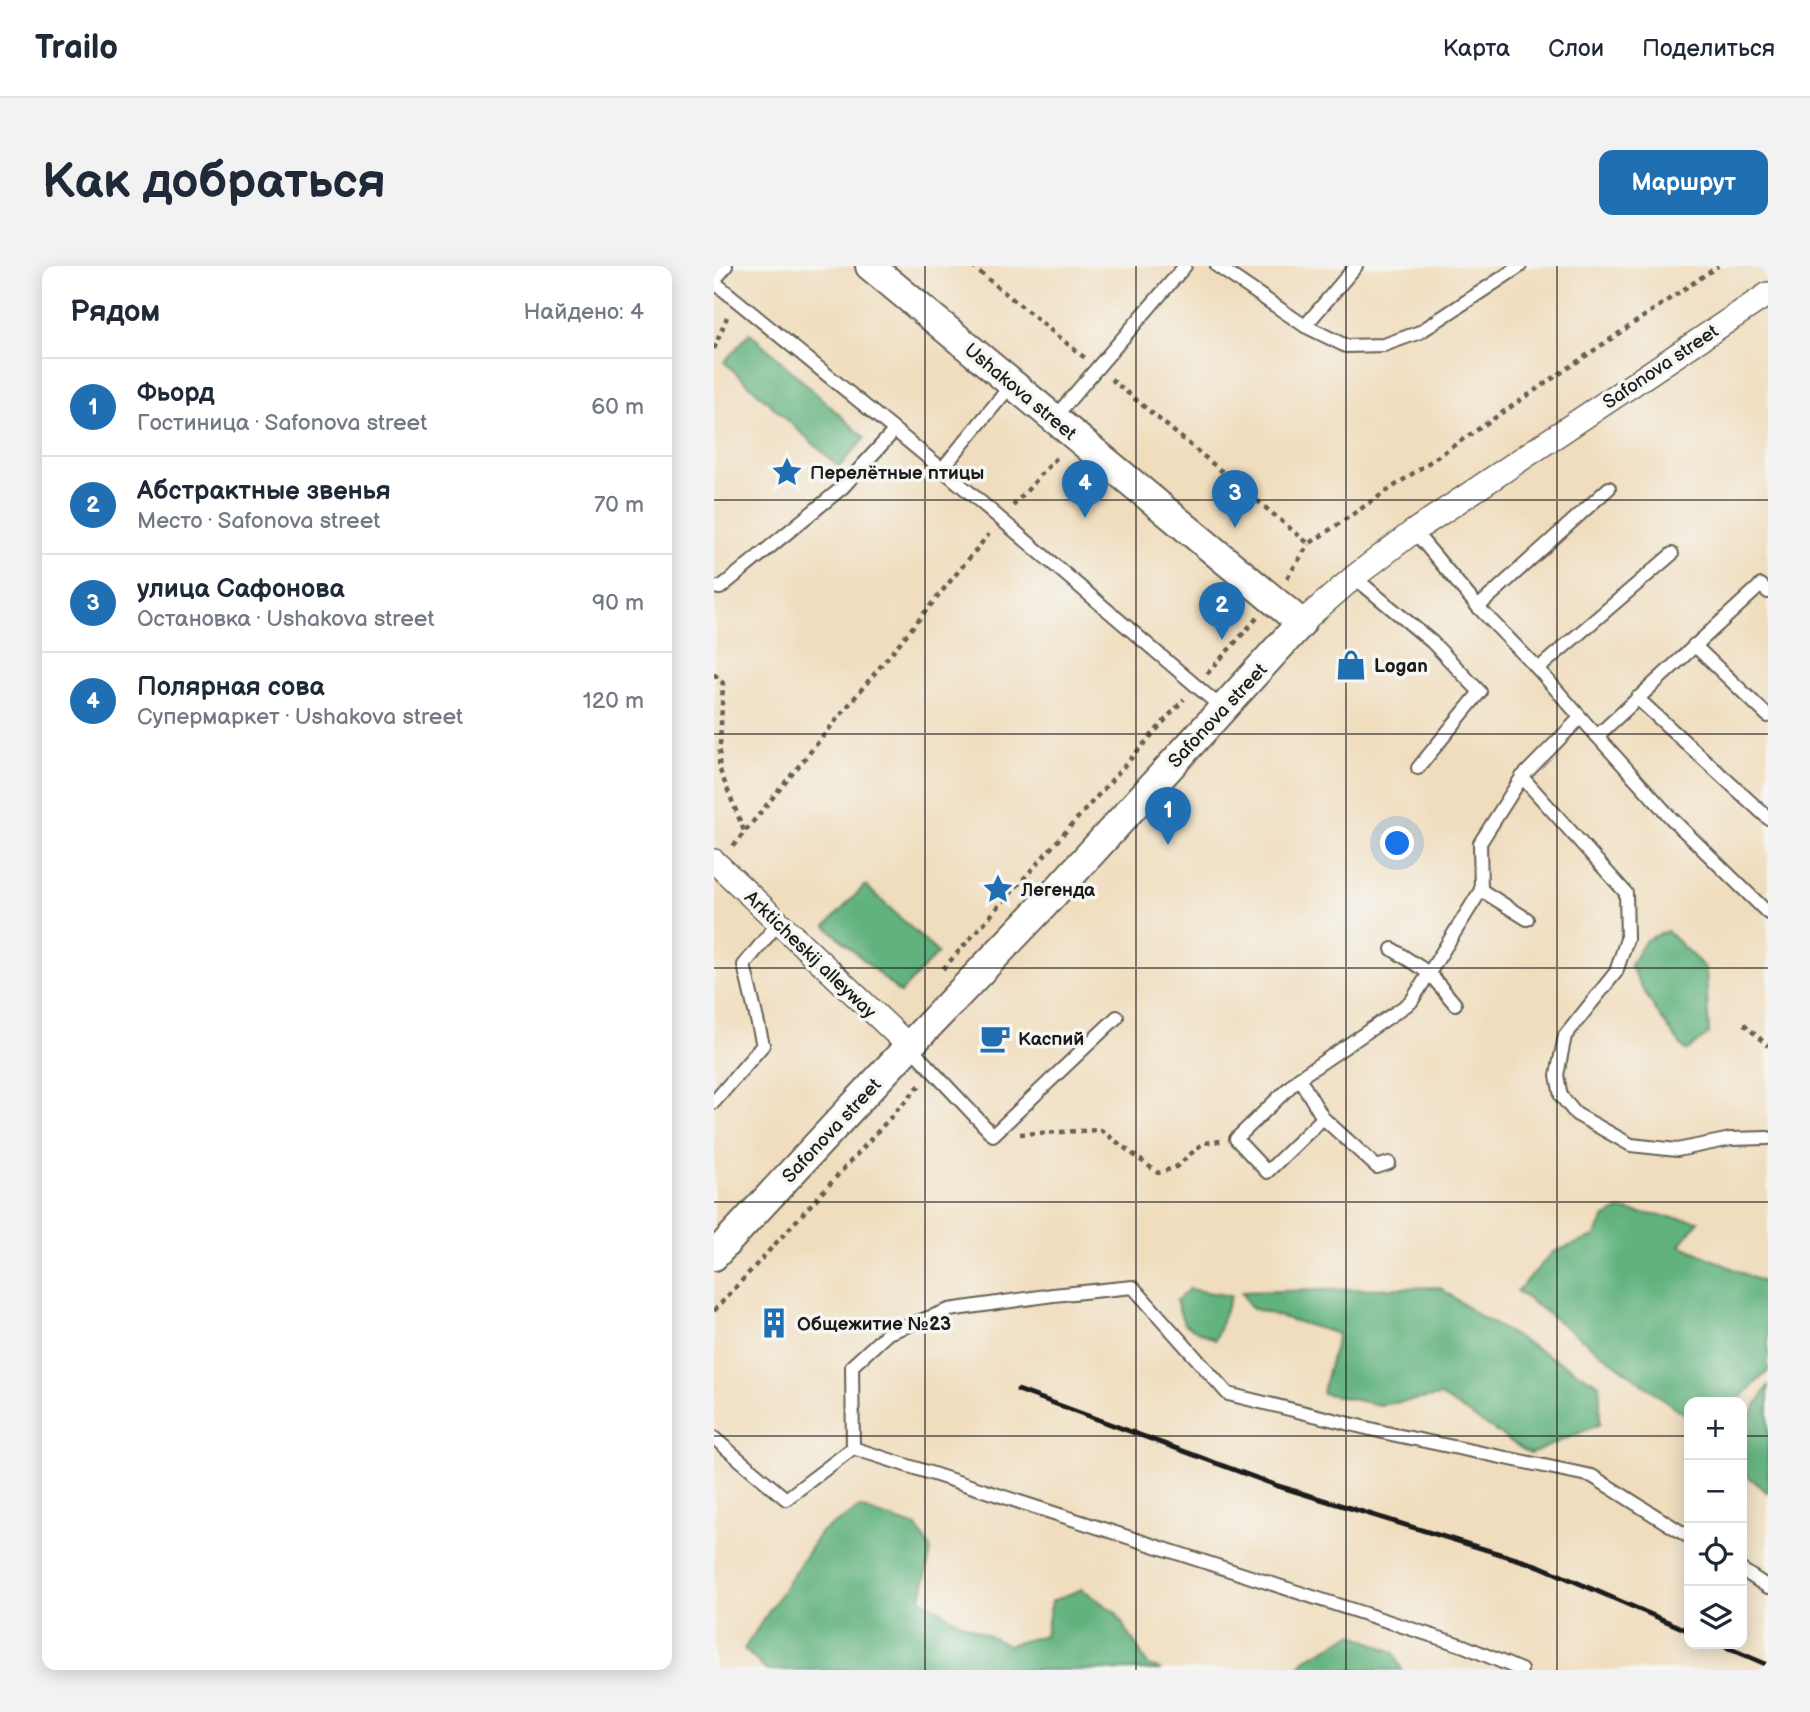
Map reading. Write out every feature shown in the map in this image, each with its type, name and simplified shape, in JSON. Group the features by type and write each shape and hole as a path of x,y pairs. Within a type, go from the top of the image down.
{"street":[{"name":"Ushakova street","path":"870,266 1301,623"},
{"name":"Safonova street","path":"714,1256 1040,909 1301,623 1354,577 1414,531 1768,293"},
{"name":"Arkticheskij alleyway","path":"716,864 909,1046"}],"lane":[{"path":"726,266 714,281 734,300 942,469 1222,708"},
{"path":"1054,418 1185,266"},
{"path":"1217,266 1305,326 1346,346 1384,345 1420,332 1520,266"},
{"path":"1305,326 1356,266"},
{"path":"942,469 1012,384"},
{"path":"714,587 720,588 843,487 894,431"},
{"path":"1478,607 1609,488"},
{"path":"1414,531 1478,607 1538,669 1671,818 1768,913"},
{"path":"1538,669 1672,554"},
{"path":"1354,577 1432,642 1480,692 1418,768"},
{"path":"1597,736 1761,585 1768,592"},
{"path":"1694,645 1768,716"},
{"path":"1637,698 1768,818"},
{"path":"1323,1118 1267,1172 1236,1139 1299,1078 1411,1002 1481,890 1480,843 1522,777 1580,718"},
{"path":"1522,777 1626,893 1628,939 1616,972 1565,1036 1557,1075 1561,1096 1576,1114 1630,1145 1677,1150 1731,1139 1768,1138"},
{"path":"1481,890 1527,919"},
{"path":"714,1102 763,1045 744,965 779,922"},
{"path":"1392,949 1429,973 1455,1003"},
{"path":"909,1046 992,1135 1118,1017"},
{"path":"1299,1078 1323,1118 1377,1167 1389,1163"},
{"path":"853,1448 852,1366 888,1333 949,1310 1133,1287 1228,1394 1391,1434 1591,1476 1684,1534"},
{"path":"714,1437 786,1499 853,1448"},
{"path":"853,1448 1451,1641 1521,1670"},
{"path":"1747,1573 1768,1587"}],"path":[{"path":"972,266 1309,544"},
{"path":"940,972 1273,599 1309,544 1718,266"},
{"path":"714,349 734,300"},
{"path":"716,864 1001,520 1076,436"},
{"path":"714,674 723,682 719,768 744,831"},
{"path":"1744,1024 1768,1046"},
{"path":"714,1311 933,1072"},
{"path":"992,1135 1101,1130 1158,1173 1176,1167 1203,1143 1236,1139"}],"green space":[{"path":"750,333 865,438 839,467 724,362"},
{"path":"865,885 938,953 900,993 826,926"},
{"path":"1667,931 1706,969 1709,1034 1686,1051 1655,1010 1630,965 1646,940"},
{"path":"1619,1210 1699,1221 1680,1245 1765,1283 1768,1293 1768,1371 1741,1397 1684,1397 1684,1414 1517,1291 1553,1252 1594,1237 1605,1217"},
{"path":"1439,1287 1478,1315 1600,1385 1600,1424 1530,1454 1441,1396 1380,1405 1322,1393 1338,1334 1251,1308 1241,1292"},
{"path":"1189,1289 1231,1296 1215,1340 1184,1324 1176,1301"},
{"path":"1768,1386 1768,1493 1747,1475 1747,1420"},
{"path":"860,1508 917,1527 931,1550 921,1599 959,1622 1008,1645 1045,1635 1052,1601 1082,1589 1116,1613 1148,1665 1162,1670 766,1670 744,1649 821,1532"},
{"path":"1353,1634 1393,1652 1402,1670 1298,1670 1306,1659"}],"railway":[{"path":"1018,1390 1278,1486 1539,1566 1684,1629"},
{"path":"1731,1649 1768,1665"}],"place":[{"name":"Перелётные птицы","path":"787,472"},
{"name":"Полярная сова","path":"1085,518"},
{"name":"улица Сафонова","path":"1235,528"},
{"name":"Абстрактные звенья","path":"1222,640"},
{"name":"Logan","path":"1351,665"},
{"name":"Фьорд","path":"1168,845"},
{"name":"Легенда","path":"998,889"},
{"name":"Каспий","path":"995,1038"},
{"name":"Общежитие №23","path":"774,1323"}]}
